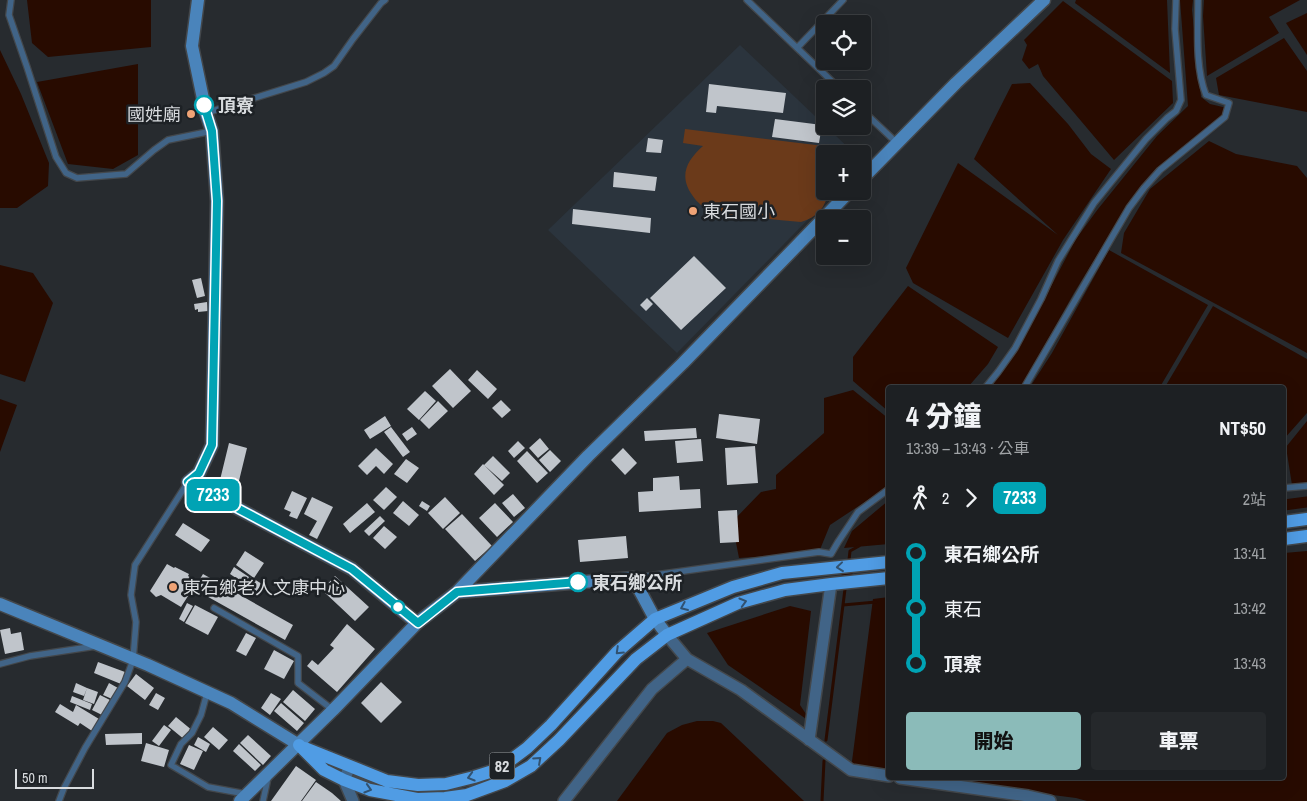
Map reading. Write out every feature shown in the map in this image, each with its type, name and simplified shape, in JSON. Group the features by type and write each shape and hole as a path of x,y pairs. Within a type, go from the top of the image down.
{"main road":[{"path":"198,0 192,46 206,113 212,131 217,201 212,445 199,473 188,482 352,569 418,623"},
{"path":"871,170 956,83 1044,0"},
{"path":"244,798 418,623 457,592 588,456 683,363 841,200"},
{"path":"1286,522 1307,519"},
{"path":"1286,539 1307,536"},
{"name":"82","path":"298,745 387,781 418,785 446,784 499,768 527,748 551,725 617,652 655,619 733,587 782,573 886,562"},
{"path":"457,592 633,578 655,619 667,635"},
{"name":"82","path":"298,745 324,770 370,790 417,799 467,795 505,781 531,766 559,740 636,658 667,635 738,603 785,590 886,578"},
{"path":"0,604 148,665 231,703 298,745"}],"street":[{"path":"810,740 831,584"},
{"path":"667,635 687,658 741,690 851,770 886,776"},
{"path":"564,801 652,689 687,658"},
{"path":"350,766 344,780 353,801"},
{"path":"914,780 1028,796 1050,801"}],"lane":[{"path":"11,0 9,15 56,157 66,173 77,178 126,174 168,140 212,131"},
{"path":"206,113 306,82 324,73 334,66 352,39 385,0"},
{"path":"747,0 831,80"},
{"path":"798,48 843,0"},
{"path":"987,385 1015,348 1058,262 1094,202 1146,140 1176,110 1181,100 1175,29 1176,0"},
{"path":"1026,385 1129,208 1144,188 1160,170 1226,118 1229,103 1206,95 1203,88 1199,63 1198,0"},
{"path":"871,118 897,143"},
{"path":"59,801 85,748 125,682 133,660 136,622 131,595 135,565 188,482"},
{"path":"1286,488 1307,486"},
{"path":"633,578 819,552 831,554 858,512 886,491"},
{"path":"214,608 298,656 298,683 333,710"},
{"path":"0,664 30,656 100,646"},
{"path":"207,693 201,715 192,733 181,744 171,765 208,786 244,798"},
{"path":"263,801 269,773"}],"shaded area":[{"path":"27,0 151,0 151,47 48,57 32,43"},
{"path":"1076,0 1167,0 1170,73 1075,3"},
{"path":"1180,0 1193,0 1192,10 1201,97 1210,104 1227,108 1226,115 1147,181 1129,203 1074,293 1022,385 992,385 1018,349 1076,239 1157,136 1188,106"},
{"path":"1204,0 1300,0 1269,17 1279,33 1207,76 1203,16"},
{"path":"1063,1 1172,81 1173,103 1114,160 1043,76 1038,64 1029,69 1022,60 1027,45 1024,40"},
{"path":"1307,13 1307,55 1286,23"},
{"path":"1284,38 1307,71 1307,112 1219,95 1216,78"},
{"name":"東石國小","path":"740,45 816,117 816,135 835,135 846,145 816,145 816,200 827,200 677,353 548,230"},
{"path":"0,50 21,94 49,163 48,186 17,208 0,208"},
{"path":"138,64 138,155 113,169 68,164 37,82"},
{"path":"1030,83 1068,124 1091,154 1111,169 1063,240 1008,338 913,283 906,268 958,163 1058,235 974,159 1012,84"},
{"path":"685,129 816,145 816,200 826,200 823,207 821,210 816,210 816,214 801,222 713,213 698,203 690,191 685,177 688,164 703,146 683,143"},
{"path":"1209,141 1236,154 1297,166 1307,178 1307,353 1121,253 1124,233 1150,189"},
{"path":"1109,250 1208,305 1161,385 1031,385 1052,353"},
{"path":"0,265 33,273 53,303 25,382 0,374"},
{"path":"908,286 998,347 988,364 970,385 886,385 886,409 853,381 853,357"},
{"path":"1213,306 1307,359 1307,413 1286,437 1286,385 1166,385"},
{"path":"853,390 886,417 886,488 830,525 819,552 739,558 732,522 761,492 776,489 776,475 824,433 824,398"},
{"path":"0,399 17,405 0,452"},
{"path":"1307,421 1307,484 1292,485 1286,447"},
{"path":"886,503 886,544 844,548 852,531"},
{"path":"1307,551 1307,801 1087,801 935,780 1286,780 1286,553"},
{"path":"886,597 886,774 851,769 873,599"},
{"path":"790,606 811,611 800,705 812,723 728,665 707,633"},
{"path":"697,721 721,723 804,801 617,801 667,733 682,725"}],"building":[{"path":"709,84 786,93 783,113 717,106 716,113 706,112"},
{"path":"775,119 816,124 816,135 820,135 819,143 772,137"},
{"path":"648,138 663,140 661,153 646,152"},
{"path":"614,172 657,177 655,191 613,187"},
{"path":"573,209 651,218 650,233 572,224"},
{"path":"694,256 726,288 681,330 650,298"},
{"path":"201,278 205,296 197,298 192,280"},
{"path":"647,298 653,304 646,311 640,305"},
{"path":"207,302 208,311 198,312 198,309 195,310 194,304"},
{"path":"450,369 471,391 453,408 432,386"},
{"path":"477,370 497,389 488,399 468,380"},
{"path":"425,391 436,401 419,420 407,409"},
{"path":"501,400 511,410 502,418 492,408"},
{"path":"438,401 448,411 429,429 420,420"},
{"path":"719,414 760,419 757,444 716,438"},
{"path":"385,416 391,426 370,439 364,430"},
{"path":"391,427 410,452 403,457 384,432"},
{"path":"412,427 417,434 407,441 402,434"},
{"path":"696,428 697,438 645,441 644,431"},
{"path":"540,438 549,449 538,458 529,448"},
{"path":"701,439 703,461 677,463 675,441"},
{"path":"518,441 525,448 514,458 508,451"},
{"path":"229,443 247,448 237,489 219,484"},
{"path":"755,446 758,483 727,485 725,448"},
{"path":"376,448 393,464 384,474 376,466 367,475 358,466"},
{"path":"623,448 637,463 625,475 611,460"},
{"path":"550,450 561,461 550,472 539,460"},
{"path":"527,451 548,473 537,483 517,461"},
{"path":"493,456 510,473 502,481 484,465"},
{"path":"406,459 419,468 407,483 394,474"},
{"path":"483,464 504,485 494,495 474,474"},
{"path":"679,476 680,490 700,489 701,508 639,512 638,492 653,491 653,478"},
{"path":"386,487 397,497 384,510 373,500"},
{"path":"292,491 307,498 297,519 289,516 291,512 284,509"},
{"path":"513,494 525,508 514,517 502,503"},
{"path":"312,497 333,507 317,539 309,535 317,521 304,514"},
{"path":"445,497 460,513 443,529 428,513"},
{"path":"403,501 419,515 409,526 393,513"},
{"path":"422,501 430,506 427,511 419,506"},
{"path":"367,503 375,512 350,533 343,524"},
{"path":"495,503 513,522 497,537 479,518"},
{"path":"737,510 739,542 720,543 718,511"},
{"path":"462,514 492,546 475,561 445,529"},
{"path":"380,516 385,521 369,536 364,531"},
{"path":"183,523 210,540 201,552 175,535"},
{"path":"384,526 397,537 385,549 373,538"},
{"path":"626,536 628,558 580,562 578,540"},
{"path":"245,551 264,563 254,578 236,565"},
{"name":"東石鄉老人文康中心","path":"167,564 189,574 188,576 197,582 181,607 161,595 156,597 150,591"},
{"path":"234,567 249,577 245,584 230,574"},
{"path":"203,574 293,625 285,640 194,589"},
{"path":"335,576 369,607 355,621 322,590"},
{"path":"251,577 262,584 256,592 246,585"},
{"path":"187,603 193,606 184,622 179,619"},
{"path":"195,605 218,617 208,635 185,623"},
{"path":"347,624 375,649 337,692 307,666 312,660 318,665 334,648 330,645"},
{"path":"10,628 11,634 21,632 24,650 5,654 0,630"},
{"path":"246,633 256,638 246,656 236,651"},
{"path":"274,650 294,661 284,679 264,669"},
{"path":"98,662 125,672 121,684 94,673"},
{"path":"136,674 154,688 145,700 127,686"},
{"path":"381,682 402,702 381,723 361,703"},
{"path":"76,683 87,688 84,696 73,692"},
{"path":"109,683 118,688 112,699 103,695"},
{"path":"87,688 98,692 94,704 83,700"},
{"path":"293,690 315,709 305,721 283,702"},
{"path":"156,693 165,698 158,710 149,705"},
{"path":"271,693 281,699 270,715 261,708"},
{"path":"100,695 110,700 102,715 92,710"},
{"path":"72,696 92,704 90,710 70,702"},
{"path":"281,703 304,723 297,731 274,711"},
{"path":"60,704 73,712 76,705 99,719 92,731 80,723 78,726 55,712"},
{"path":"176,717 193,731 185,740 168,726"},
{"path":"164,725 171,730 159,746 152,741"},
{"path":"213,727 228,740 219,750 204,737"},
{"path":"142,733 142,744 106,745 105,734"},
{"path":"248,735 271,756 263,765 240,743"},
{"path":"198,737 210,744 206,752 194,745"},
{"path":"146,743 169,750 164,767 141,761"},
{"path":"239,744 261,765 255,771 233,751"},
{"path":"189,745 203,751 194,770 180,764"},
{"path":"296,766 316,780 301,801 271,801"},
{"path":"316,782 332,793 341,801 302,801"}],"waterway":[{"path":"1286,505 1307,502"},
{"path":"849,560 850,551 859,546"},
{"path":"826,740 845,589"},
{"path":"843,605 876,602"},
{"path":"822,801 824,761"}],"bus line":[{"name":"7233","path":"204,105 212,131 217,201 212,445 199,473 188,482 352,569 418,623 457,592 578,582"}],"place":[{"name":"頂寮","path":"204,105"},
{"name":"國姓廟","path":"191,114"},
{"name":"東石國小","path":"693,211"},
{"name":"東石鄉公所","path":"578,582"},
{"name":"東石鄉老人文康中心","path":"173,587"}]}
